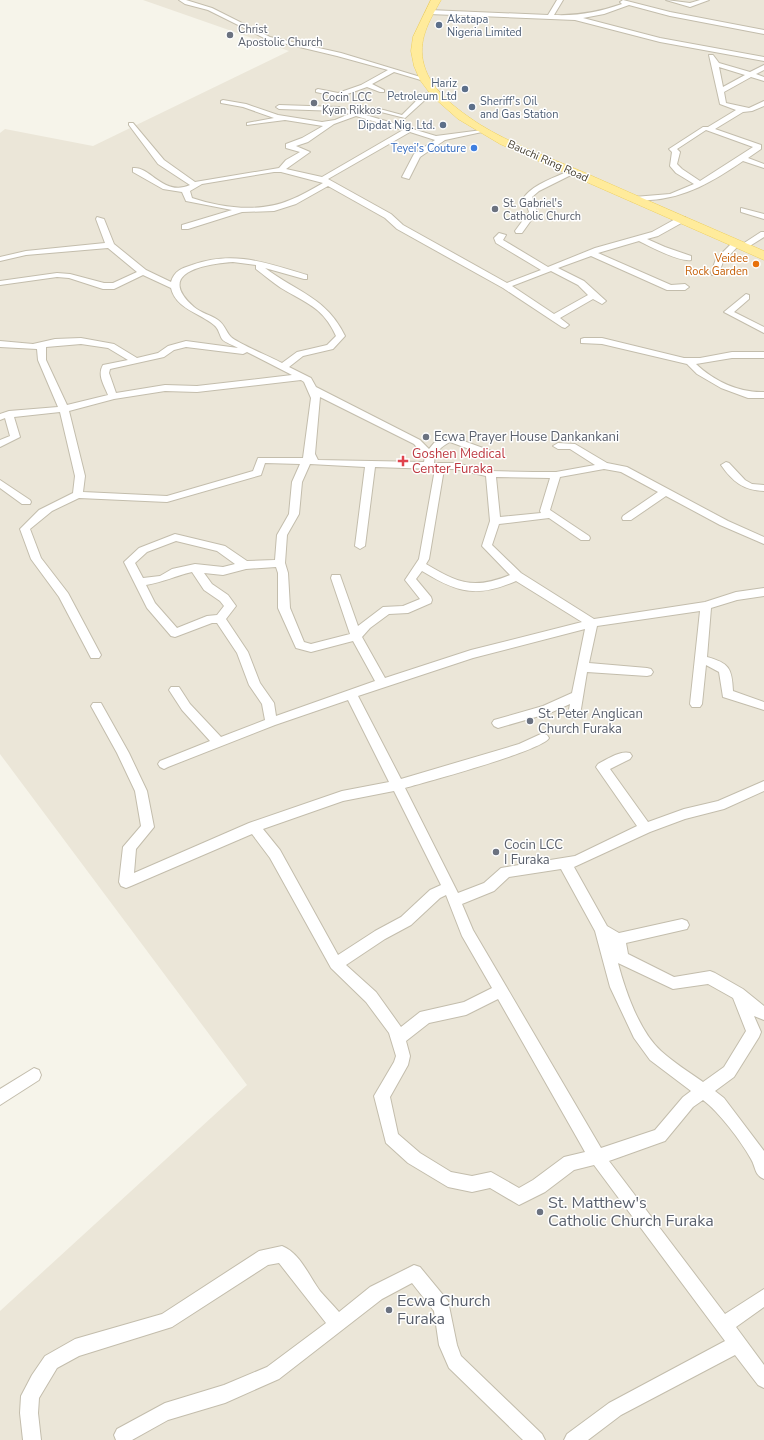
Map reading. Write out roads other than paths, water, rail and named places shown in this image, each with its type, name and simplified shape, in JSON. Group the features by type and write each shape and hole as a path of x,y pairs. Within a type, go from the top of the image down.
{"main road":[{"name":"Bauchi Ring Road","path":"436,0 422,24 416,50 419,68 424,79 460,116 480,131 764,256"}],"street":[{"path":"182,0 187,3 210,9 268,38 339,54 424,79"},
{"path":"550,17 560,0"},
{"path":"616,0 670,14 764,32"},
{"path":"669,0 690,5 706,0"},
{"path":"575,18 602,13 630,3"},
{"path":"649,8 656,4"},
{"path":"429,12 575,18 660,40 695,45 764,59"},
{"path":"695,45 709,54 717,64 764,79"},
{"path":"714,60 723,104 742,110 750,110 763,104"},
{"path":"720,91 764,67"},
{"path":"318,91 339,95 394,70"},
{"path":"366,84 382,91"},
{"path":"376,110 403,117 408,114 422,97 436,92"},
{"path":"339,95 339,109"},
{"path":"222,102 244,105 258,111 287,118 322,124 336,122"},
{"path":"279,107 339,109 443,138"},
{"path":"699,184 679,171 673,164 676,152 673,148 705,128 708,129 742,110"},
{"path":"281,170 289,162 306,152 289,146 305,140 317,131 356,114"},
{"path":"249,124 287,118"},
{"path":"131,124 161,162 190,186"},
{"path":"708,129 761,148"},
{"path":"190,186 186,191 189,199 198,202 241,210 271,209 293,202 410,130"},
{"path":"406,177 417,156 443,138 480,131"},
{"path":"634,199 670,196 687,190 761,148"},
{"path":"742,158 764,168"},
{"path":"136,170 170,190 281,170 326,181 388,216 400,227 506,286 565,325"},
{"path":"519,231 534,212 528,196 536,189 572,172"},
{"path":"185,227 241,210"},
{"path":"744,210 764,217"},
{"path":"100,219 110,245 143,272 176,287"},
{"path":"506,286 591,253 642,239 682,219"},
{"path":"715,273 719,261 739,245 764,234"},
{"path":"502,235 498,238 499,241 549,269 581,283 593,295 602,300"},
{"path":"642,239 662,249 688,258"},
{"path":"0,259 26,253 110,245"},
{"path":"591,253 670,288 685,287"},
{"path":"304,277 249,261 229,258 207,261 179,272 175,278 176,292 196,313 217,323 223,329 226,338 308,380 316,398 308,458 297,482 294,514 282,535 280,563 283,573 284,608 300,645 310,648 356,636 366,625 387,610 400,612 427,600 414,582 410,580 424,559 433,462 437,445 450,439 491,454"},
{"path":"249,261 283,286 323,309 332,317 341,336 330,347 300,354 283,367"},
{"path":"0,283 57,275 70,276 103,286 114,286 143,272"},
{"path":"555,317 593,295"},
{"path":"746,297 728,312 764,330"},
{"path":"584,341 602,341 662,357 689,361 732,355 764,355"},
{"path":"0,344 33,347 56,342 81,342 111,346 135,360"},
{"path":"113,396 104,373 106,367 161,355 171,348 186,344 252,352"},
{"path":"41,345 42,360 64,409 80,476 78,495"},
{"path":"689,361 694,367 729,388 749,395 764,396"},
{"path":"0,444 15,437 4,416 64,409 113,396 165,388 197,389 302,377"},
{"path":"312,389 417,442 433,462"},
{"path":"558,446 572,446 604,466"},
{"path":"95,655 64,596 36,559 24,529 37,515 78,495 167,499 257,473 261,460 308,458 314,463 370,464 433,462 491,474 556,475 604,466 624,469 724,523 764,541"},
{"path":"360,546 370,464"},
{"path":"726,465 740,482 750,488 764,488"},
{"path":"491,474 495,521 487,546 517,576 592,624"},
{"path":"556,475 545,511 585,538"},
{"path":"0,483 26,502"},
{"path":"626,518 665,492"},
{"path":"495,521 550,515"},
{"path":"220,619 211,619 175,633 151,605 129,562 143,550 175,537 221,548 236,560 246,565"},
{"path":"139,582 162,579 176,572 195,568 223,570 246,565 280,563"},
{"path":"420,565 450,583 475,589 495,586 517,576"},
{"path":"195,568 208,587 224,598 230,606 220,619"},
{"path":"336,578 356,636 382,684"},
{"path":"164,764 271,722 471,654 592,624 706,606 736,596 764,592"},
{"path":"696,704 706,606"},
{"path":"220,619 242,652 248,671 268,703 271,722"},
{"path":"574,714 582,667 592,624"},
{"path":"701,659 723,666 726,672 727,694 764,706"},
{"path":"582,667 647,672"},
{"path":"175,690 186,707 219,743"},
{"path":"351,694 449,887 467,932 597,1156 764,1379"},
{"path":"498,723 546,710 577,696"},
{"path":"97,706 123,753 141,791 148,827 130,847 126,882 254,827 342,796 398,785 523,747 542,738"},
{"path":"626,756 602,768 645,828"},
{"path":"454,901 489,887 506,872 577,861 645,828 684,814 720,805 764,786"},
{"path":"254,827 275,854 314,929 336,964 372,998 395,1030 403,1056 401,1065 382,1096 391,1138 414,1158 448,1179 472,1184 491,1180 519,1197 538,1186 570,1163 660,1136 688,1102 729,1072 754,1032 738,994"},
{"path":"565,863 602,930 617,987 639,1033 654,1055 704,1091 719,1103 730,1115 758,1157 764,1171"},
{"path":"336,964 380,935 406,921 435,894 449,887"},
{"path":"602,930 618,939 682,925"},
{"path":"618,939 622,958 673,983 710,978 738,994 759,1011 764,1013"},
{"path":"398,1038 425,1018 466,1008 501,990"},
{"path":"0,1098 34,1075"},
{"path":"32,1440 29,1413 30,1396 51,1362 75,1348 166,1320 265,1257 282,1254 302,1277 314,1296 338,1324"},
{"path":"124,1435 165,1412 225,1394 273,1373 376,1293 414,1273 442,1307 448,1345 455,1362 536,1440"},
{"path":"724,1325 764,1297"},
{"path":"573,1440 615,1409 738,1344"}],"place":[{"name":"Akatapa Nigeria Limited","path":"439,25"},
{"name":"Christ Apostolic Church","path":"230,35"},
{"name":"Hariz Petroleum Ltd","path":"465,89"},
{"name":"Cocin LCC Kyan Rikkos","path":"314,103"},
{"name":"Sheriff's Oil and Gas Station","path":"472,107"},
{"name":"Dipdat Nig. Ltd.","path":"443,125"},
{"name":"Teyei's Couture","path":"474,148"},
{"name":"St. Gabriel's Catholic Church","path":"495,209"},
{"name":"Veidee Rock Garden","path":"756,264"},
{"name":"Ecwa Prayer House Dankankani","path":"426,437"},
{"name":"Goshen Medical Center Furaka","path":"403,461"},
{"name":"St. Peter Anglican Church Furaka","path":"530,721"},
{"name":"Cocin LCC I Furaka","path":"496,852"},
{"name":"St. Matthew's Catholic Church Furaka","path":"540,1212"},
{"name":"Ecwa Church Furaka","path":"389,1310"}]}
